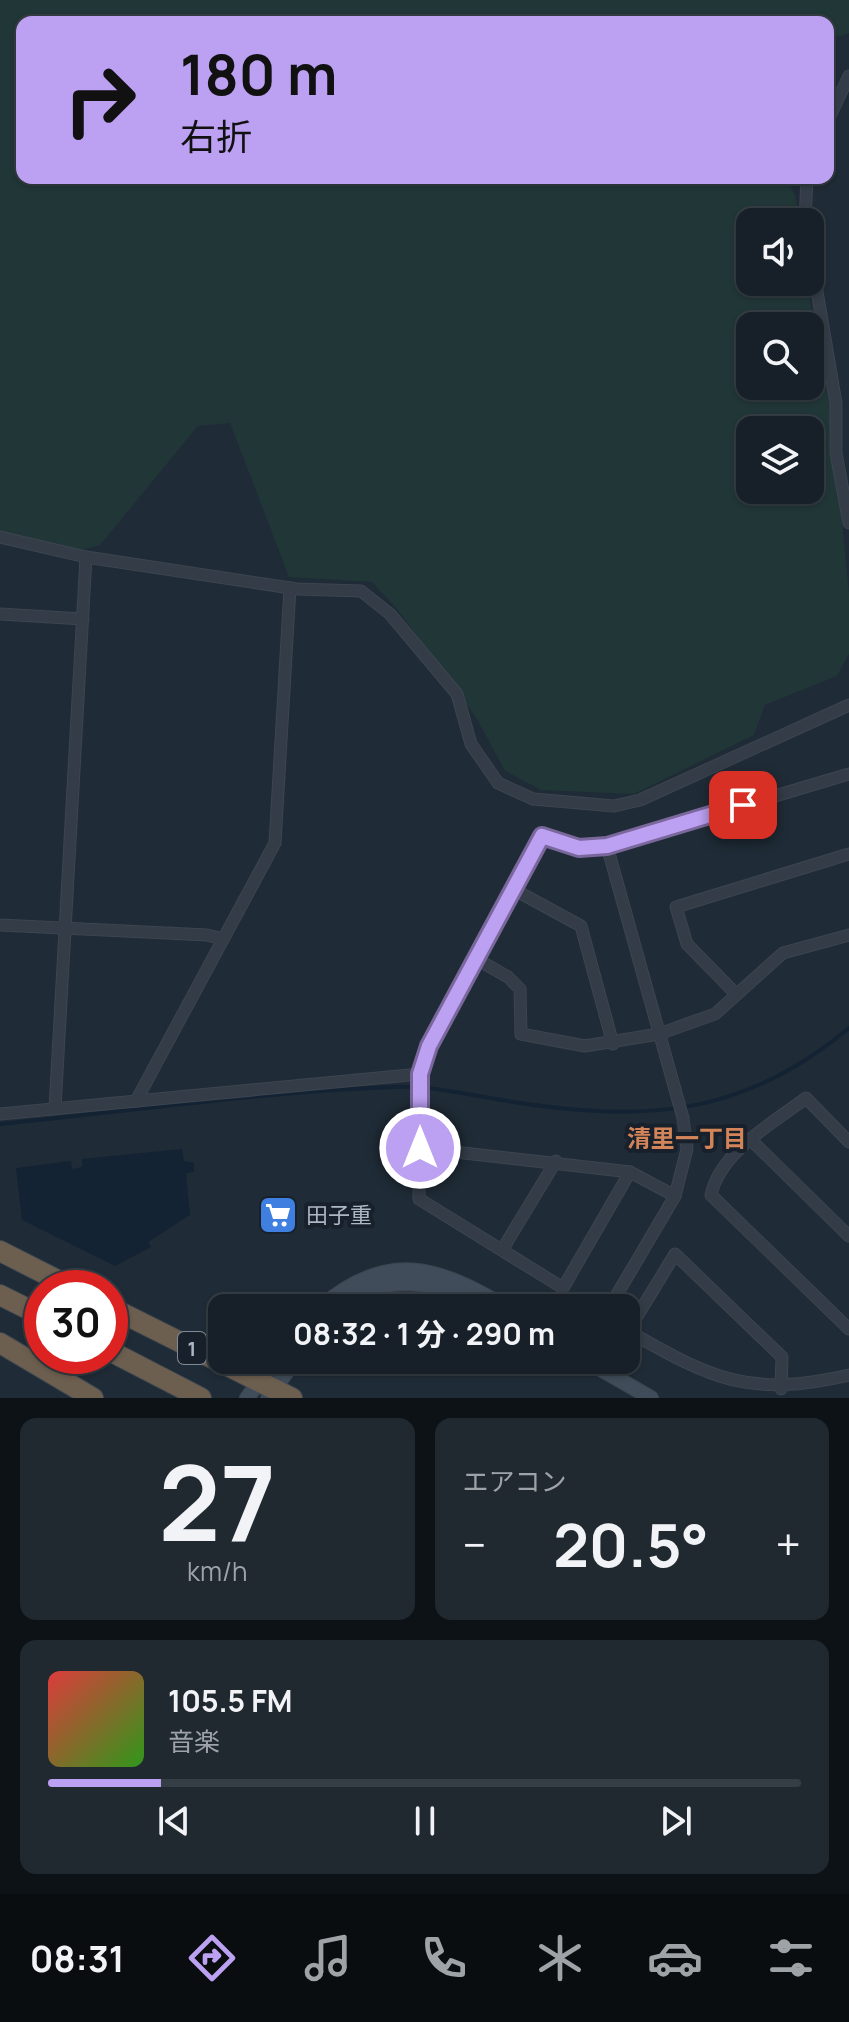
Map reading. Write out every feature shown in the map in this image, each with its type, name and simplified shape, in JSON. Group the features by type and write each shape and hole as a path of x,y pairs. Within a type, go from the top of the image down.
{"highway":[{"path":"0,1251 37,1270"},
{"path":"0,1295 24,1307"},
{"name":"1","path":"128,1317 268,1393"},
{"path":"0,1343 93,1398"},
{"name":"1","path":"128,1360 201,1398"}],"main road":[{"path":"336,1294 364,1278 393,1271 429,1271 452,1278 481,1294"},
{"path":"362,1294 394,1283 424,1283 459,1294"},
{"path":"268,1393 284,1374"},
{"path":"609,1374 651,1398"}],"street":[{"path":"834,107 849,76"},
{"path":"806,208 807,184"},
{"path":"818,296 836,403 836,453 849,523"},
{"path":"0,537 86,557 290,588 361,591 377,600 457,694 471,744 483,765 498,783 533,799 614,806 640,800 849,705"},
{"path":"55,1108 86,557"},
{"path":"136,1101 275,843 290,588"},
{"path":"0,614 83,619"},
{"path":"630,1172 563,1288 419,1199 420,1074 429,1046 542,836 579,848 607,846 849,774"},
{"path":"607,846 683,1118 687,1149 675,1196 617,1294"},
{"path":"736,994 687,944 676,907 849,854"},
{"path":"513,889 581,926 613,1044"},
{"path":"0,925 207,935 223,939"},
{"path":"475,958 508,977 520,989 521,1034 585,1046 613,1044 659,1034 715,1014 783,953 849,935"},
{"path":"0,1114 420,1074"},
{"path":"849,1142 806,1098 736,1153 713,1184 711,1195 849,1329"},
{"path":"751,1140 849,1236"},
{"path":"420,1148 556,1161 630,1172 675,1196"},
{"path":"502,1250 556,1161"},
{"path":"781,1389 782,1357 675,1254 628,1331 713,1380 745,1388 781,1389 819,1385 849,1375"}],"green space":[{"path":"0,0 849,0 849,33 834,38 834,16 16,16 16,184 789,184 797,208 736,208 736,296 809,296 812,312 736,312 736,400 824,400 824,368 830,397 849,593 849,654 837,676 765,705 754,735 634,794 541,790 505,771 477,719 397,609 372,582 289,577 230,423 198,426 100,545 82,550 0,533"}],"water":[{"path":"182,1149 184,1161 194,1163 194,1172 186,1173 190,1215 148,1242 151,1247 115,1266 22,1220 16,1168 71,1161 72,1169 82,1167 82,1159"}],"waterway":[{"path":"0,1124 245,1097 393,1087 438,1089 561,1108 649,1111 691,1106 731,1096 770,1080 810,1058 849,1028"}],"place":[{"name":"田子重","path":"278,1215"}],"district":[{"name":"清里一丁目","path":"687,1137"}],"route":[{"path":"420,1148 420,1074 429,1046 542,836 579,848 607,846 743,805"}]}
